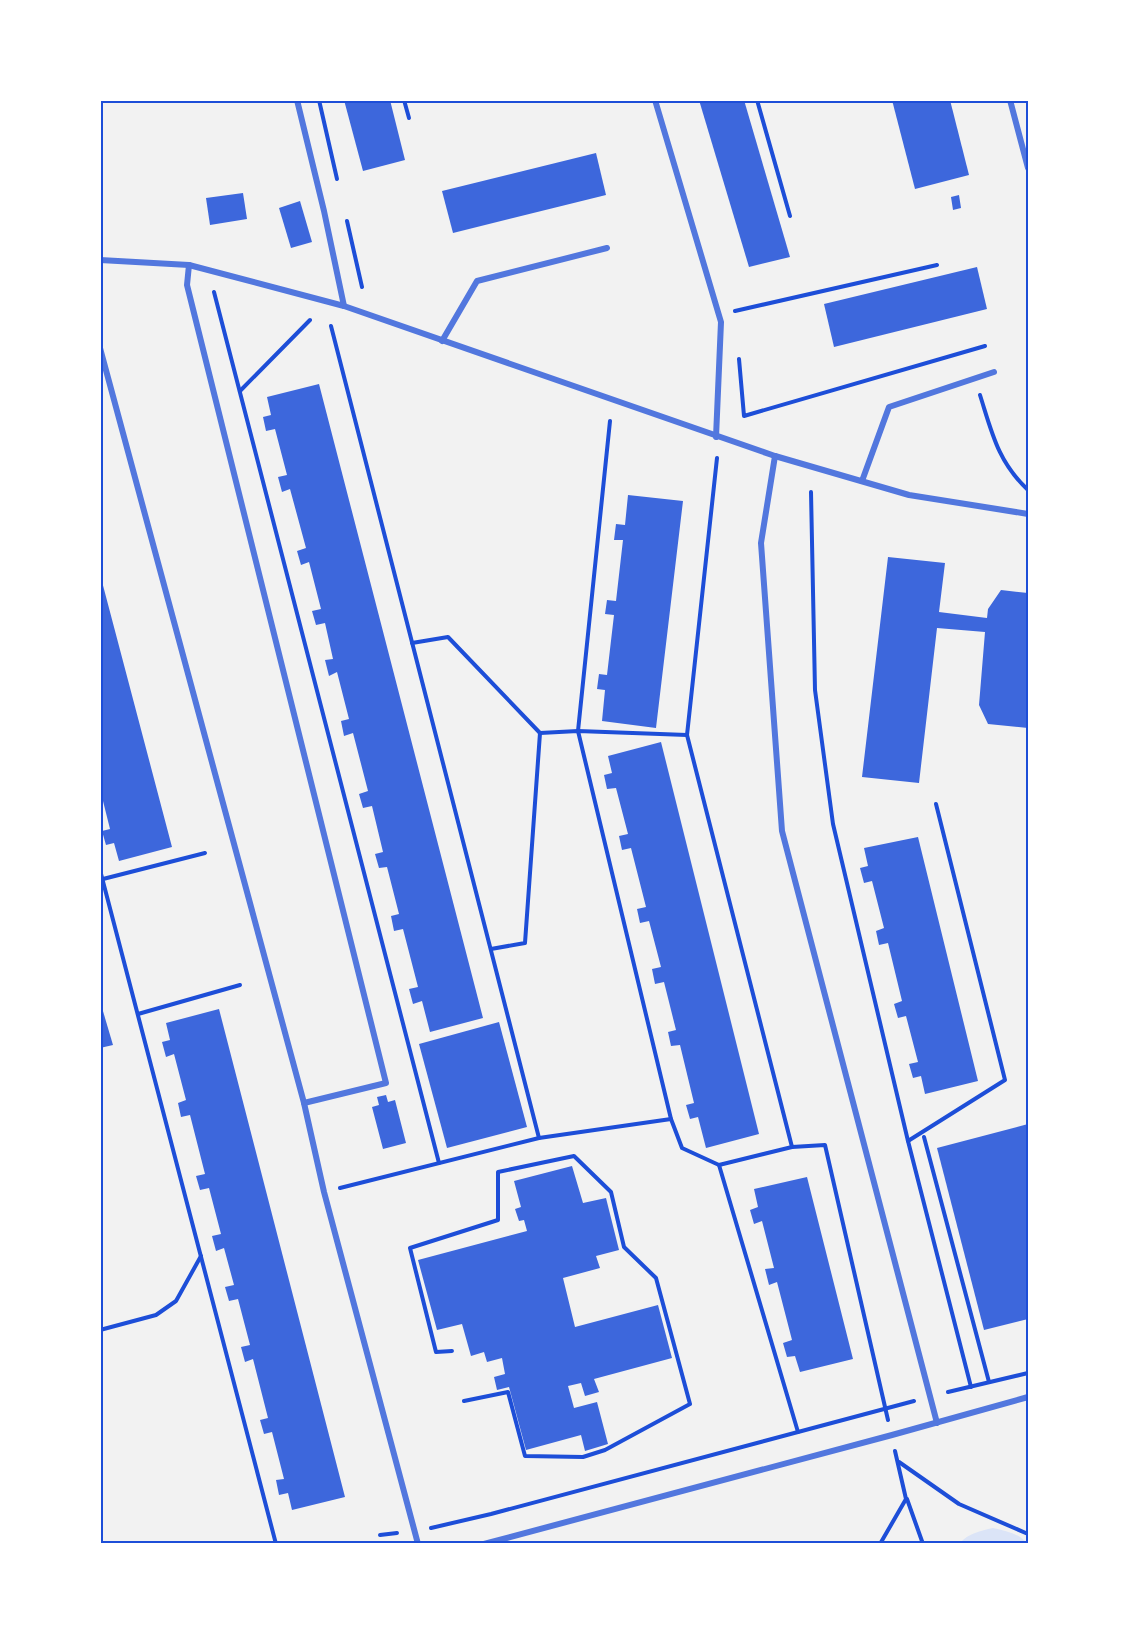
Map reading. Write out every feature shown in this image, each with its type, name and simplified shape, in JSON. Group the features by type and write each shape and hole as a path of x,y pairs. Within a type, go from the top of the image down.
{"street":[{"path":"297,100 344,306"},
{"path":"655,100 721,322 716,436"},
{"path":"1010,100 1029,168"},
{"path":"442,341 477,281 608,248"},
{"path":"100,260 189,265 344,306 775,456 909,495 1029,514"},
{"path":"189,265 187,285 386,1083 304,1103"},
{"path":"100,348 304,1103 324,1192 418,1544"},
{"path":"862,481 889,407 994,372"},
{"path":"775,456 761,543 782,831 937,1423"},
{"path":"484,1544 1029,1397"}],"path":[{"path":"404,100 409,118"},
{"path":"757,100 790,216"},
{"path":"735,311 937,265"},
{"path":"214,292 439,1163"},
{"path":"239,392 310,320"},
{"path":"331,326 539,1138"},
{"path":"744,416 985,346"},
{"path":"983,403 1002,457 1013,476 1029,490"},
{"path":"610,422 578,731 671,1119 682,1148 719,1165 792,1147 825,1145 906,1499 923,1544"},
{"path":"717,458 687,735 792,1147"},
{"path":"812,492 815,690 833,824 908,1141 971,1387"},
{"path":"412,643 448,637 540,733 525,943 491,949"},
{"path":"540,733 578,731 687,735"},
{"path":"908,1141 1005,1080 936,804"},
{"path":"103,879 205,853"},
{"path":"100,870 276,1544"},
{"path":"138,1014 240,985"},
{"path":"324,1192 539,1138 671,1119"},
{"path":"924,1137 989,1382"},
{"path":"452,1351 436,1352 410,1248 498,1220 498,1172 574,1156 611,1192 624,1247 656,1278 690,1404 605,1450 583,1457 525,1456 508,1392 464,1401"},
{"path":"719,1165 798,1432"},
{"path":"100,1330 156,1315 176,1301 201,1256"},
{"path":"380,1534 415,1532 491,1514 930,1396 1029,1373"},
{"path":"898,1462 959,1504 1029,1534"},
{"path":"880,1544 906,1499"}],"shaded area":[{"path":"993,1528 1007,1531 1027,1543 960,1543 979,1531"}],"building":[{"path":"344,100 390,100 405,160 363,171"},
{"path":"699,100 744,100 790,257 749,267"},
{"path":"892,100 950,100 969,175 915,189"},
{"path":"596,153 606,195 453,233 442,191"},
{"path":"243,193 247,219 210,225 206,198"},
{"path":"959,195 961,208 953,210 951,197"},
{"path":"300,201 312,242 291,248 279,208"},
{"path":"977,267 987,309 834,347 824,304"},
{"path":"319,384 483,1018 430,1032 422,1001 413,1004 409,989 418,987 403,929 394,931 391,916 399,914 387,867 379,868 375,854 383,852 372,806 363,808 359,794 368,791 353,733 344,736 341,721 349,719 337,672 329,676 325,660 333,659 325,623 316,625 312,611 321,609 309,562 301,565 297,551 306,548 290,489 282,492 278,477 287,475 275,429 266,431 263,417 271,415 267,397"},
{"path":"628,495 683,501 656,728 602,721 605,690 597,689 599,674 607,675 614,615 605,614 607,600 616,601 623,540 614,540 616,524 625,525"},
{"path":"888,557 945,563 939,612 987,618 988,609 1001,590 1028,593 1028,728 988,724 979,705 985,632 937,628 919,783 862,777"},
{"path":"100,574 172,847 119,861 114,843 106,845 102,831 110,829 100,789"},
{"path":"661,742 759,1134 706,1148 698,1117 690,1119 686,1105 694,1103 680,1045 671,1046 668,1032 676,1030 664,982 655,984 652,969 661,967 649,921 640,923 637,909 646,907 631,848 622,850 619,836 628,834 616,788 607,789 604,775 612,773 608,756"},
{"path":"918,837 978,1081 925,1094 921,1076 913,1078 909,1064 918,1062 906,1016 898,1018 894,1004 902,1001 888,943 879,945 876,931 884,928 872,881 864,883 860,868 868,866 864,848"},
{"path":"100,1001 113,1045 100,1048"},
{"path":"219,1009 345,1497 292,1510 288,1493 279,1495 276,1480 284,1479 272,1432 264,1434 260,1420 268,1418 253,1359 245,1362 241,1347 250,1345 238,1299 229,1301 225,1287 234,1285 224,1248 216,1251 212,1236 221,1234 209,1188 200,1190 196,1176 205,1174 190,1115 181,1117 178,1103 186,1100 174,1054 166,1057 162,1042 170,1040 166,1023"},
{"path":"499,1022 527,1127 447,1148 419,1044"},
{"path":"386,1095 388,1102 395,1100 406,1143 383,1149 372,1107 379,1105 377,1097"},
{"path":"1028,1124 1028,1319 984,1330 937,1148"},
{"path":"572,1166 583,1203 606,1198 619,1250 596,1256 600,1268 563,1278 575,1327 658,1305 672,1358 594,1379 599,1392 585,1396 581,1383 568,1386 574,1408 597,1402 608,1444 585,1451 581,1435 526,1450 509,1387 497,1390 494,1377 505,1374 502,1358 487,1362 484,1352 471,1356 462,1324 437,1330 418,1260 527,1231 524,1220 519,1221 515,1209 521,1207 514,1181"},
{"path":"807,1177 853,1359 800,1372 795,1356 787,1357 783,1343 792,1340 777,1282 769,1285 765,1269 774,1268 762,1221 754,1224 750,1210 758,1207 754,1189"}]}
